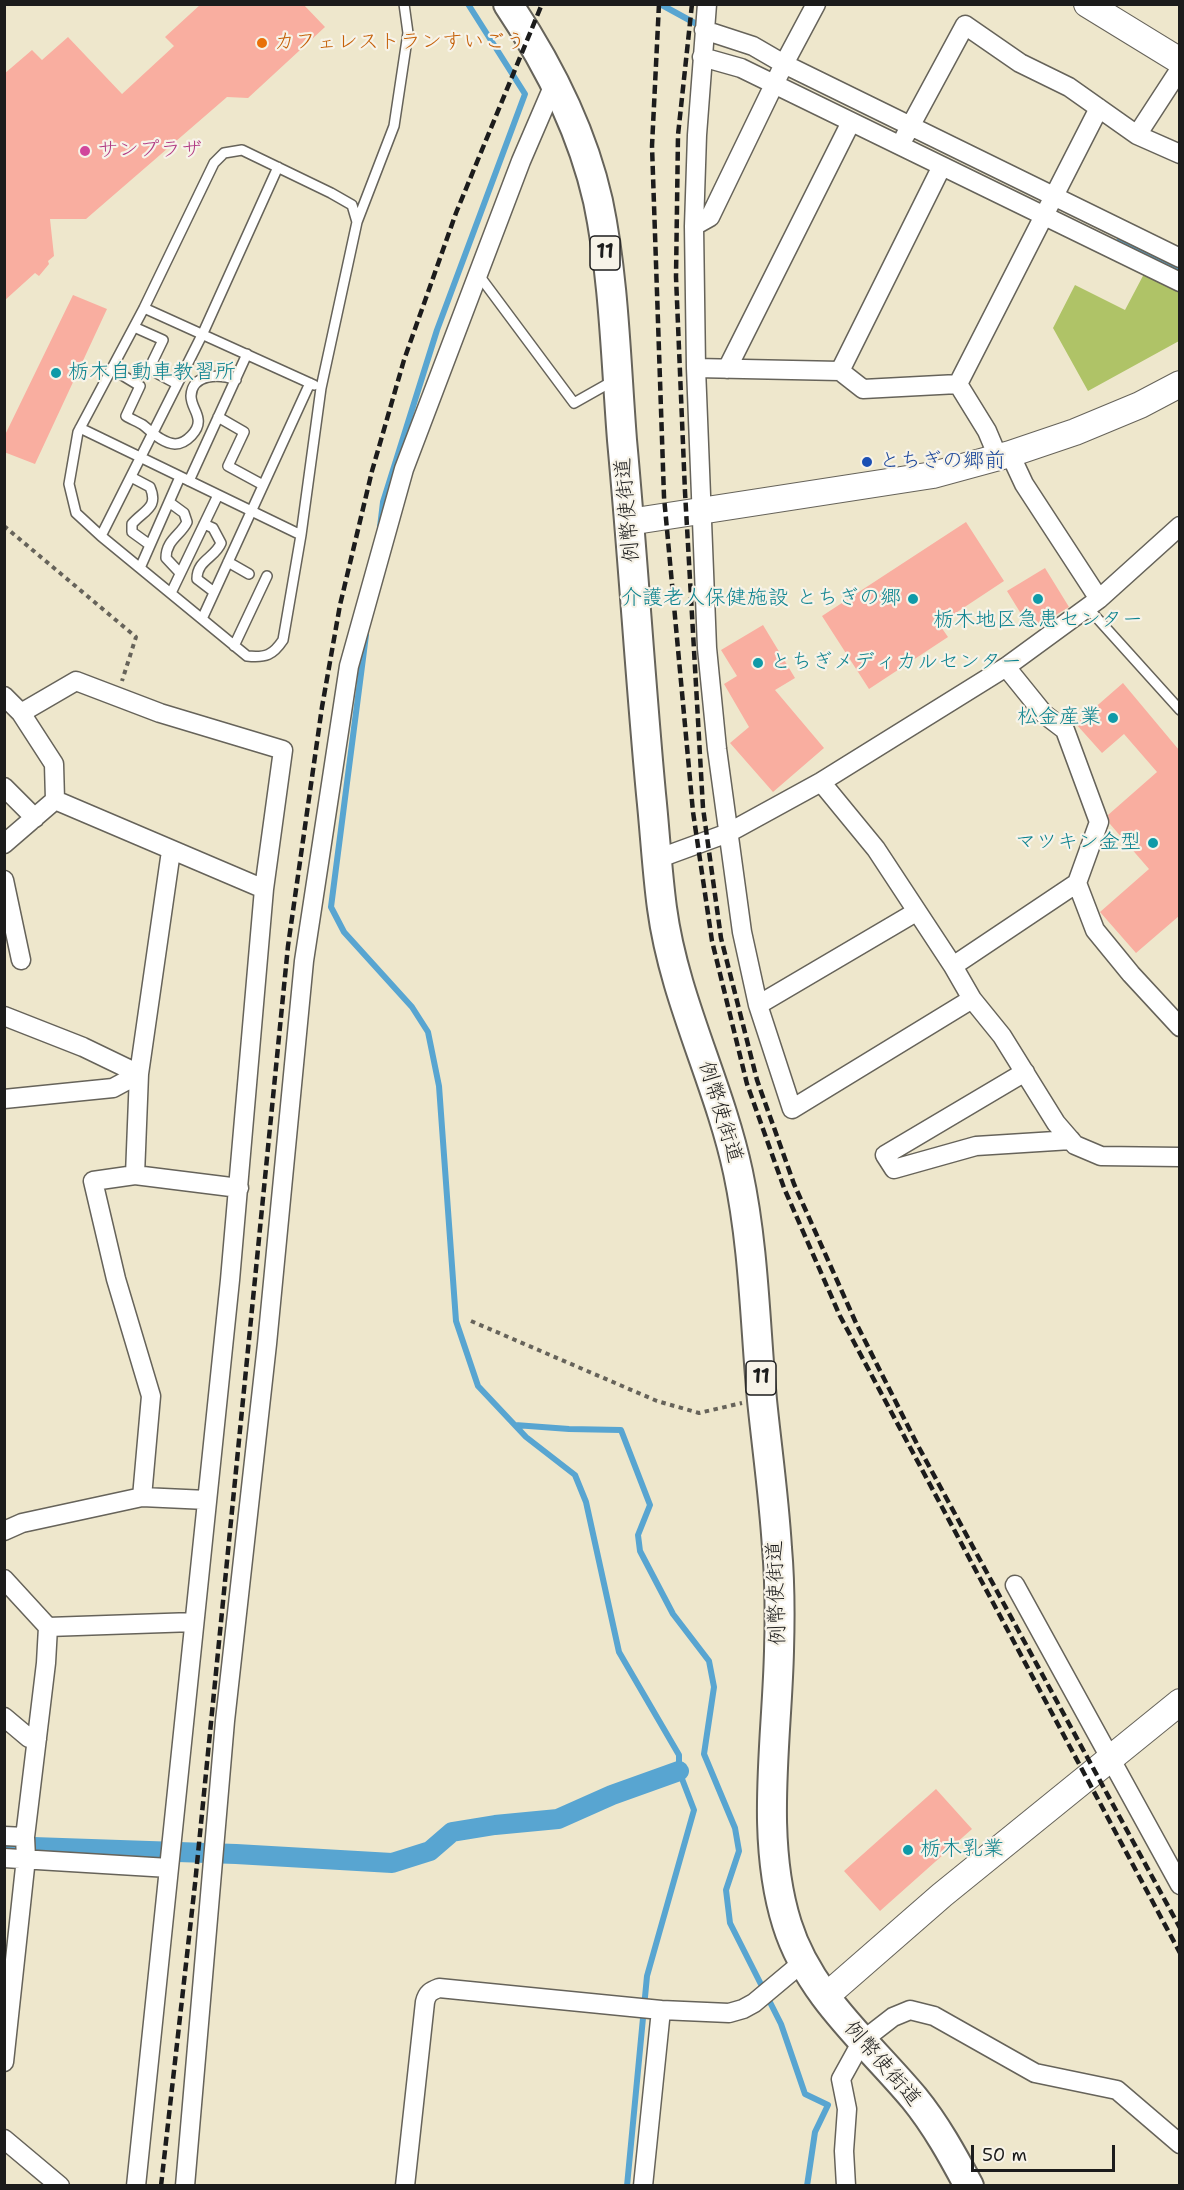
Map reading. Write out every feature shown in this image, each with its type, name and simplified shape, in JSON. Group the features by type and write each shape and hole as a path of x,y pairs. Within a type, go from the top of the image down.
{"main road":[{"name":"例幣使街道","path":"515,8 555,82 585,155 598,203 609,285 662,912 674,967 724,1119 739,1174 755,1290 762,1398 778,1549 779,1650 773,1825 778,1886 785,1919 803,1962 825,1997 915,2100 950,2151 969,2186"}],"street":[{"path":"707,4 702,57 694,226 696,368 707,648 717,749 742,932 758,1005 792,1109 972,999"},
{"path":"694,226 710,217 784,64 816,4"},
{"path":"1087,4 1179,61"},
{"path":"900,145 965,25 1020,63 1069,87 1137,135 1179,154"},
{"path":"704,30 753,46 784,64 1179,258"},
{"path":"702,57 741,68 1179,282"},
{"path":"1137,135 1179,69"},
{"path":"185,2186 225,1720 265,1356 304,961 349,666 404,469 521,161 555,82"},
{"path":"958,384 1099,108"},
{"path":"727,369 851,122"},
{"path":"840,371 942,166"},
{"path":"696,368 840,371 863,389 958,384"},
{"path":"958,384 1024,484 1094,604"},
{"path":"629,522 933,475 1076,432 1140,405 1179,384"},
{"path":"657,859 728,832 821,782 1006,667 1094,604 1179,526"},
{"path":"953,966 1077,883 1099,822 1065,730 1044,714 1006,667"},
{"path":"21,713 76,681 160,713 283,750 264,889 239,1188 136,2186"},
{"path":"4,844 55,800 54,764 21,713 6,699"},
{"path":"821,782 876,849 972,999 1002,1036 1056,1123 1075,1145 1101,1156 1179,1157"},
{"path":"4,787 35,818"},
{"path":"55,800 264,889"},
{"path":"135,1175 139,1074 171,851"},
{"path":"4,880 21,960"},
{"path":"1077,883 1095,930 1179,1027"},
{"path":"758,1005 916,912"},
{"path":"4,1016 83,1047 139,1074"},
{"path":"1025,1072 885,1155 894,1169 976,1146 1071,1140"},
{"path":"4,1099 113,1089 139,1074"},
{"path":"142,1497 151,1396 116,1279 93,1181 135,1175 239,1188"},
{"path":"4,1531 22,1523 142,1497 207,1500"},
{"path":"4,1579 48,1627 4,2061"},
{"path":"1015,1585 1179,1885"},
{"path":"48,1627 194,1622"},
{"path":"825,1997 942,1895 1179,1702"},
{"path":"4,1717 29,1738 37,1739"},
{"path":"4,1836 25,1838"},
{"path":"4,1858 169,1868"},
{"path":"405,2186 425,2002 427,1995 432,1991 439,1988 661,2010 729,2013 754,2003 803,1962"},
{"path":"643,2186 661,2010"},
{"path":"846,2186 844,2151 847,2109 841,2079 862,2041 893,2017 910,2010 934,2016 1035,2073 1117,2090 1179,2144"},
{"path":"4,2139 60,2186"}],"lane":[{"path":"357,222 352,205 331,193 242,150 224,153 214,163 144,308 80,428 69,484 76,513 247,656 258,657 275,652 283,640 321,388 357,222 394,126 408,33 404,4"},
{"path":"101,536 203,333 278,167"},
{"path":"478,274 574,403 617,378"},
{"path":"144,308 321,388"},
{"path":"134,327 163,340 149,369 177,384"},
{"path":"140,568 169,502 185,479 248,354"},
{"path":"112,369 140,386 126,416 143,425 152,435 174,444 187,441 198,426 191,395 197,383 203,378 216,375 236,380"},
{"path":"202,619 310,383"},
{"path":"218,417 244,432 228,466 263,484"},
{"path":"80,428 300,535"},
{"path":"131,477 150,487 153,494 154,501 151,507 132,524 132,532 150,545"},
{"path":"171,593 218,495"},
{"path":"169,502 184,513 187,522 166,551 166,558 180,573"},
{"path":"204,524 213,528 221,543 218,551 200,565 197,579 214,592"},
{"path":"228,561 249,574"},
{"path":"234,645 267,576"},
{"path":"1094,604 1179,710"}],"path":[{"path":"4,526 136,637 117,696"},
{"path":"471,1321 657,1401 699,1413 762,1398"}],"green space":[{"path":"1145,272 1179,290 1179,341 1088,391 1053,328 1075,285 1125,310"}],"building":[{"name":"サンプラザ","path":"201,4 303,4 325,27 248,98 227,97 86,219 50,219 54,256 39,276 35,273 4,301 4,74 32,50 42,60 68,37 122,94 174,46 165,37"},
{"name":"栃木自動車教習所","path":"73,295 107,309 35,464 4,452 4,437"},
{"name":"介護老人保健施設 とちぎの郷","path":"966,522 1004,581 939,624 948,637 869,689 822,616"},
{"name":"栃木地区急患センター","path":"1045,568 1069,607 1031,630 1007,591"},
{"path":"763,625 795,678 775,690 824,748 773,792 730,743 749,727 724,684 737,676 721,650"},
{"name":"マツキン金型","path":"1123,683 1179,750 1179,916 1136,953 1100,912 1149,869 1110,824 1108,815 1157,772 1124,734 1102,753 1076,724"},
{"name":"栃木乳業","path":"936,1789 972,1829 880,1911 844,1871"}],"waterway":[{"path":"380,527 383,502 437,330 525,94 468,4"},
{"path":"660,4 702,27"},
{"path":"1120,239 1180,268"},
{"path":"366,635 331,907 344,932 412,1007 428,1032 439,1086 456,1321 478,1386 526,1437 575,1475 586,1502 619,1652 679,1755 679,1771 694,1810 647,1976 627,2186"},
{"path":"515,1425 621,1430 650,1505 638,1535 640,1551 673,1614 709,1661 714,1687 704,1754 735,1828 739,1851 726,1890 730,1923 781,2024 805,2094 828,2105 815,2132 807,2186"},
{"path":"4,1846 236,1854 392,1863 430,1851 452,1832 558,1819 612,1795 679,1771"}],"railway":[{"path":"161,2186 195,1884 288,946 322,707 340,605 372,471 404,360 456,213 542,4"},
{"path":"659,4 652,146 664,497 693,812 712,941 747,1084 784,1188 840,1316 1180,1953"},
{"path":"692,4 678,135 676,277 685,492 703,808 721,938 757,1080 794,1184 856,1323 917,1444 1180,1928"}],"place":[{"name":"カフェレストランすいごう","path":"262,43"},
{"name":"サンプラザ","path":"85,151"},
{"name":"栃木自動車教習所","path":"56,373"},
{"name":"とちぎの郷前","path":"867,462"},
{"name":"介護老人保健施設 とちぎの郷","path":"913,599"},
{"name":"栃木地区急患センター","path":"1038,599"},
{"name":"とちぎメディカルセンター","path":"758,663"},
{"name":"松金産業","path":"1113,718"},
{"name":"マツキン金型","path":"1153,843"},
{"name":"栃木乳業","path":"908,1850"}]}
